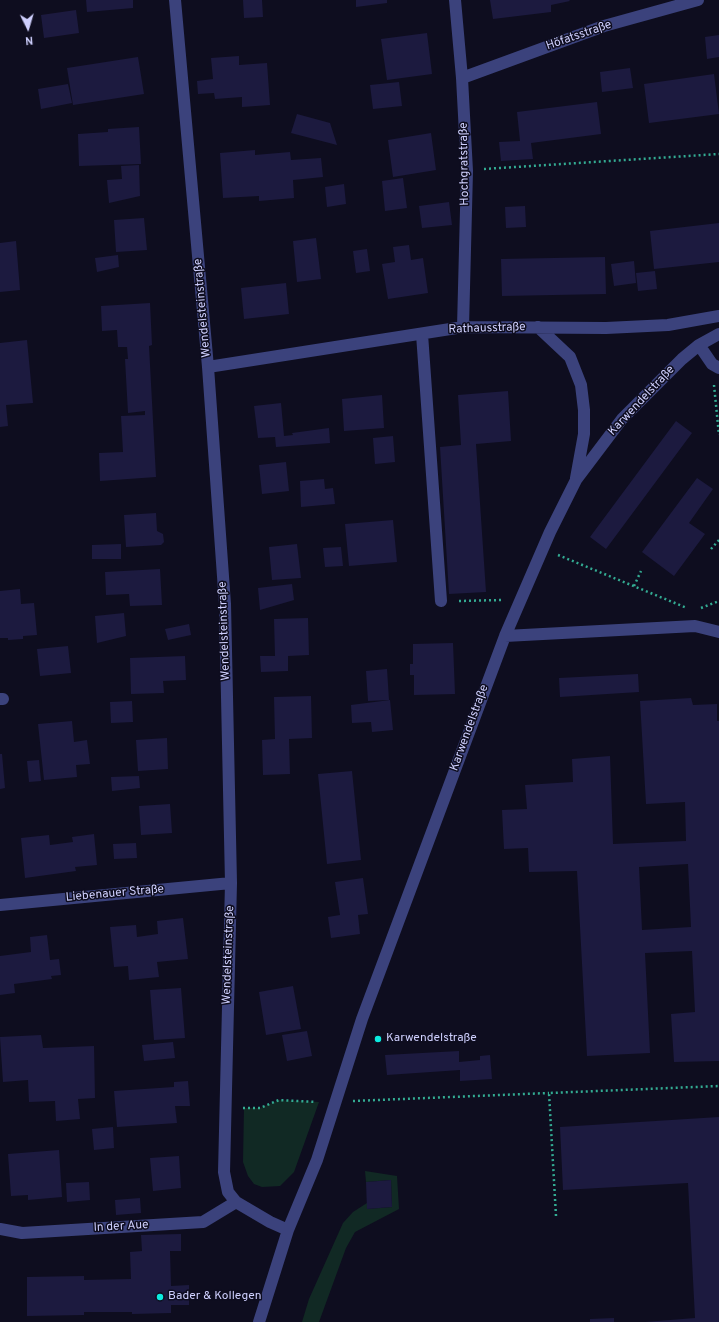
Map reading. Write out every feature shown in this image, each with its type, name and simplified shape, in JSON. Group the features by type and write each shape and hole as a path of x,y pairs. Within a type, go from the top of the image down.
{"street":[{"name":"Wendelsteinstraße","path":"175,0 208,367 225,604 231,883 224,1172 228,1192 236,1202"},
{"name":"Hochgratstraße","path":"455,0 462,78 467,170 463,327"},
{"name":"Höfatsstraße","path":"462,78 604,26 698,0"},
{"name":"Rathausstraße","path":"208,367 463,327 606,328 668,325 719,316"},
{"name":"Karwendelstraße","path":"538,327 570,357 582,385 584,434 576,480"},
{"path":"422,334 441,601"},
{"name":"Karwendelstraße","path":"260,1322 288,1230 317,1160 362,1019 505,636 543,548 576,480 622,419 682,359 699,346 719,334"},
{"path":"699,346 716,366"},
{"path":"505,636 694,626 719,632"},
{"name":"Liebenauer Straße","path":"0,905 231,883"},
{"path":"236,1202 270,1222 288,1230"},
{"name":"In der Aue","path":"0,1229 22,1233 203,1222 236,1202"}],"path":[{"path":"467,170 719,154"},
{"path":"716,366 719,435"},
{"path":"711,549 719,540"},
{"path":"543,548 694,611"},
{"path":"634,586 641,571"},
{"path":"441,601 520,600"},
{"path":"700,608 719,601"},
{"path":"225,1108 260,1108 279,1100 335,1102 719,1086"},
{"path":"548,1093 556,1216"}],"green space":[{"path":"279,1100 319,1102 294,1172 280,1186 262,1187 254,1184 248,1176 243,1162 244,1108 260,1108"},
{"path":"365,1171 397,1176 399,1209 355,1232 346,1248 319,1322 302,1322 309,1299 343,1223 353,1212 367,1203 367,1209 392,1207 391,1180 366,1182"}],"building":[{"path":"86,0 133,0 133,8 87,12"},
{"path":"243,0 262,0 263,17 244,18"},
{"path":"356,0 387,0 387,3 356,7"},
{"path":"490,0 570,1 551,5 551,12 493,19"},
{"path":"76,10 79,33 44,38 41,15"},
{"path":"427,33 432,74 387,80 381,39"},
{"path":"719,35 719,57 707,59 705,37"},
{"path":"239,56 239,65 267,63 270,105 242,107 242,97 215,99 214,93 198,94 197,81 213,79 211,58"},
{"path":"138,57 144,94 73,105 67,68"},
{"path":"630,68 633,88 602,92 600,72"},
{"path":"714,74 719,114 649,123 644,84"},
{"path":"399,82 402,106 373,109 370,85"},
{"path":"68,84 72,103 41,109 38,89"},
{"path":"597,102 601,134 531,143 533,159 501,161 499,142 520,141 517,112"},
{"path":"297,114 330,123 337,145 291,133"},
{"path":"139,127 141,164 79,166 78,134 108,132 108,129"},
{"path":"431,133 436,170 393,177 388,140"},
{"path":"255,150 255,155 290,152 291,160 321,158 323,177 293,180 294,198 259,201 259,196 223,198 220,153"},
{"path":"139,165 140,196 109,203 107,180 122,179 121,166"},
{"path":"403,178 407,208 385,211 382,181"},
{"path":"344,184 346,204 327,207 325,187"},
{"path":"449,202 452,225 422,228 419,206"},
{"path":"525,206 526,227 506,228 505,207"},
{"path":"144,218 147,250 116,252 114,220"},
{"path":"719,223 719,262 654,269 650,231"},
{"path":"316,238 321,279 297,282 293,241"},
{"path":"16,241 20,290 0,292 0,243"},
{"path":"409,245 411,260 423,258 428,293 388,299 382,264 395,262 393,247"},
{"path":"367,249 370,271 356,273 353,251"},
{"path":"118,255 119,267 97,272 95,258"},
{"path":"605,257 606,294 502,296 501,259"},
{"path":"634,261 636,283 614,286 611,264"},
{"path":"655,271 657,289 638,291 636,273"},
{"path":"286,283 289,314 244,319 241,288"},
{"path":"150,303 152,345 149,346 156,477 100,481 99,453 123,452 121,416 145,415 145,411 128,413 125,359 128,359 127,347 118,347 117,330 102,331 101,306"},
{"path":"27,340 33,403 6,405 8,426 0,427 0,343"},
{"path":"508,391 511,441 476,444 486,592 449,594 440,447 461,445 458,395"},
{"path":"382,395 384,428 344,431 342,399"},
{"path":"281,403 284,436 293,435 292,433 329,428 330,443 276,447 275,437 258,438 254,406"},
{"path":"676,421 692,433 606,549 590,537"},
{"path":"393,436 395,462 375,464 373,438"},
{"path":"286,462 289,491 262,494 259,465"},
{"path":"697,478 713,489 689,523 705,534 674,576 642,552"},
{"path":"324,479 325,489 333,488 335,504 301,507 300,481"},
{"path":"156,513 157,531 163,534 164,542 161,545 126,547 124,515"},
{"path":"393,520 397,562 349,566 345,524"},
{"path":"121,544 121,559 92,559 92,545"},
{"path":"297,544 301,578 272,580 269,547"},
{"path":"341,547 343,566 325,567 323,548"},
{"path":"160,569 162,605 130,606 129,594 106,595 105,572"},
{"path":"292,584 294,600 260,610 258,588"},
{"path":"20,589 21,604 34,603 37,635 23,636 23,639 8,640 8,638 0,638 0,591"},
{"path":"124,613 126,636 97,643 95,616"},
{"path":"308,618 309,655 288,656 288,671 261,672 260,656 275,656 274,619"},
{"path":"189,624 191,635 168,640 165,629"},
{"path":"453,643 455,694 414,695 414,675 410,675 410,664 413,664 413,644"},
{"path":"68,646 71,673 40,676 37,649"},
{"path":"185,656 186,680 163,681 164,693 131,694 130,658"},
{"path":"387,669 389,700 368,701 366,671"},
{"path":"638,674 639,692 560,697 559,678"},
{"path":"311,696 312,738 289,739 290,774 263,775 262,740 275,739 274,697"},
{"path":"691,698 693,705 717,704 717,721 719,721 719,1061 674,1062 671,1014 695,1012 692,951 645,953 650,1053 587,1056 577,871 529,872 528,848 504,849 502,810 527,809 525,785 573,782 572,759 610,756 613,844 686,841 685,802 646,804 640,701","holes":["688,864 691,927 642,930 639,867"]},
{"path":"390,700 393,730 372,732 371,722 352,723 351,705"},
{"path":"132,701 133,722 111,723 110,702"},
{"path":"72,721 74,742 87,740 90,764 76,765 77,777 44,780 38,724"},
{"path":"167,738 168,769 138,771 136,740"},
{"path":"0,754 2,754 5,788 0,789"},
{"path":"39,760 41,781 29,782 27,761"},
{"path":"352,771 361,860 327,864 318,774"},
{"path":"139,776 140,788 112,791 111,777"},
{"path":"170,804 172,833 141,835 139,806"},
{"path":"94,834 97,865 75,867 76,871 25,878 21,838 49,835 50,845 73,842 72,837"},
{"path":"136,843 137,858 114,859 113,844"},
{"path":"363,878 368,914 358,915 360,934 331,938 328,917 340,915 335,882"},
{"path":"183,918 188,959 157,962 159,977 129,980 128,966 114,967 110,927 136,925 137,937 158,934 157,921"},
{"path":"47,935 50,960 59,959 61,975 51,976 52,979 14,984 15,993 0,995 0,956 31,952 30,937"},
{"path":"293,986 301,1029 266,1035 259,992"},
{"path":"181,988 185,1038 154,1040 150,990"},
{"path":"307,1031 312,1056 287,1061 282,1035"},
{"path":"41,1035 43,1048 94,1046 95,1098 78,1099 80,1119 56,1121 55,1101 29,1102 28,1080 3,1082 0,1037"},
{"path":"173,1042 175,1058 144,1061 142,1045"},
{"path":"459,1051 459,1062 480,1060 480,1056 490,1055 492,1079 460,1081 460,1070 387,1075 385,1055"},
{"path":"188,1081 190,1106 175,1106 177,1123 117,1127 114,1091 174,1087 174,1082"},
{"path":"719,1117 719,1322 645,1322 695,1318 688,1183 563,1190 560,1127"},
{"path":"113,1127 114,1148 94,1150 92,1129"},
{"path":"59,1150 62,1197 28,1200 28,1195 11,1196 8,1154"},
{"path":"179,1156 181,1188 153,1191 150,1158"},
{"path":"391,1180 392,1207 367,1209 366,1182"},
{"path":"89,1182 90,1200 67,1202 66,1183"},
{"path":"140,1198 141,1213 116,1215 115,1200"},
{"path":"181,1234 181,1251 170,1251 171,1286 189,1285 189,1305 171,1305 171,1313 132,1314 132,1312 84,1312 84,1315 27,1316 27,1277 84,1276 84,1280 131,1279 130,1252 142,1251 141,1235"},
{"path":"614,1318 614,1322 590,1322 590,1319"}],"place":[{"name":"Karwendelstraße","path":"378,1039"},
{"name":"Bader & Kollegen","path":"160,1297"}]}
